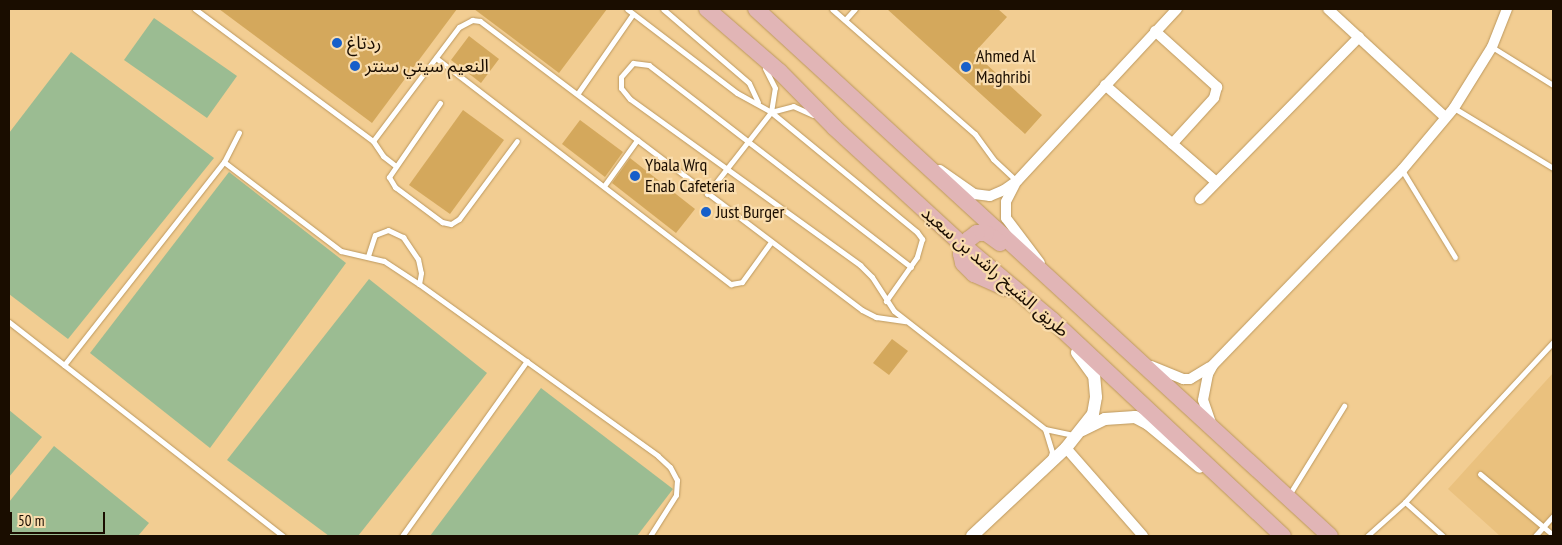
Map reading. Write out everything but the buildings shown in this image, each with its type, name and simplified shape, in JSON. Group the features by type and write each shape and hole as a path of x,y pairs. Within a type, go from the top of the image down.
{"main road":[{"name":"طريق الشيخ راشد بن سعيد","path":"756,9 1142,361 1330,536"},
{"name":"طريق الشيخ راشد بن سعيد","path":"709,11 780,72 835,128 964,246 1052,320 1283,536"},
{"path":"964,246 977,233 986,233 1045,274"}],"street":[{"path":"921,161 982,196 998,194 1017,181 1177,9"},
{"path":"1328,9 1445,117"},
{"path":"1142,361 1183,379 1190,379 1213,365 1402,170 1454,108 1492,47 1508,9"},
{"path":"1156,31 1217,87 1214,98 1172,144"},
{"path":"1200,199 1359,36"},
{"path":"1106,85 1216,182"},
{"path":"1017,181 1006,202 1006,218 1045,274"},
{"path":"972,536 1066,448 1080,432 1095,406 1094,376 1088,364 1060,336 1052,320"},
{"path":"1212,427 1203,400 1208,374 1213,365"},
{"path":"1080,432 1105,419 1134,418 1148,424 1198,466 1216,474"},
{"path":"1066,448 1143,536"}],"lane":[{"path":"195,9 373,141 383,156 396,166"},
{"path":"627,9 737,93 758,102 918,232 922,248 911,267 886,301"},
{"path":"663,9 749,83 758,102"},
{"path":"832,9 975,134 992,159 1017,181"},
{"path":"845,20 855,9"},
{"path":"708,194 771,112 775,88 768,71 709,11"},
{"path":"578,93 633,14"},
{"path":"373,141 459,27 472,20 480,21 578,93 637,140 862,310 876,317 907,321"},
{"path":"1492,47 1553,86"},
{"path":"436,58 734,284 742,282 771,242"},
{"path":"911,267 749,140 649,65 633,63 621,77 621,88 630,99 860,265 877,284 886,301 907,321 1045,430 1052,452 1049,463"},
{"path":"440,103 390,175 392,184 442,222 451,224 459,220 517,141"},
{"path":"771,112 793,106 835,128"},
{"path":"1454,108 1553,168"},
{"path":"64,365 224,162 239,133"},
{"path":"604,186 637,140"},
{"path":"224,162 341,251 352,256 368,256 384,261 419,284 670,467 677,480 676,495 650,536"},
{"path":"1402,170 1455,257"},
{"path":"368,256 375,236 388,230 403,237 418,259 421,273 419,284"},
{"path":"9,322 284,536"},
{"path":"1367,536 1405,502 1553,342"},
{"path":"402,536 527,361"},
{"path":"1288,496 1344,406"},
{"path":"1045,430 1080,432"},
{"path":"1480,474 1553,534"},
{"path":"1405,502 1443,536"},
{"path":"1534,536 1553,516"}],"shaded area":[{"path":"1553,373 1553,536 1500,536 1448,489"}],"green space":[{"path":"154,18 237,76 207,118 124,60"},
{"path":"71,52 214,158 68,339 9,294 9,133"},
{"path":"229,172 346,263 210,448 90,353"},
{"path":"369,279 487,373 358,536 329,536 227,460"},
{"path":"541,388 673,489 637,536 430,536"},
{"path":"9,410 42,437 9,477"},
{"path":"54,446 149,523 138,536 9,536 9,502"}],"place":[{"name":"ردتاغ","path":"337,43"},
{"name":"النعيم سيتي سنتر","path":"355,66"},
{"name":"Ahmed Al Maghribi","path":"966,67"},
{"name":"Ybala Wrq Enab Cafeteria","path":"635,176"},
{"name":"Just Burger","path":"706,212"}]}
